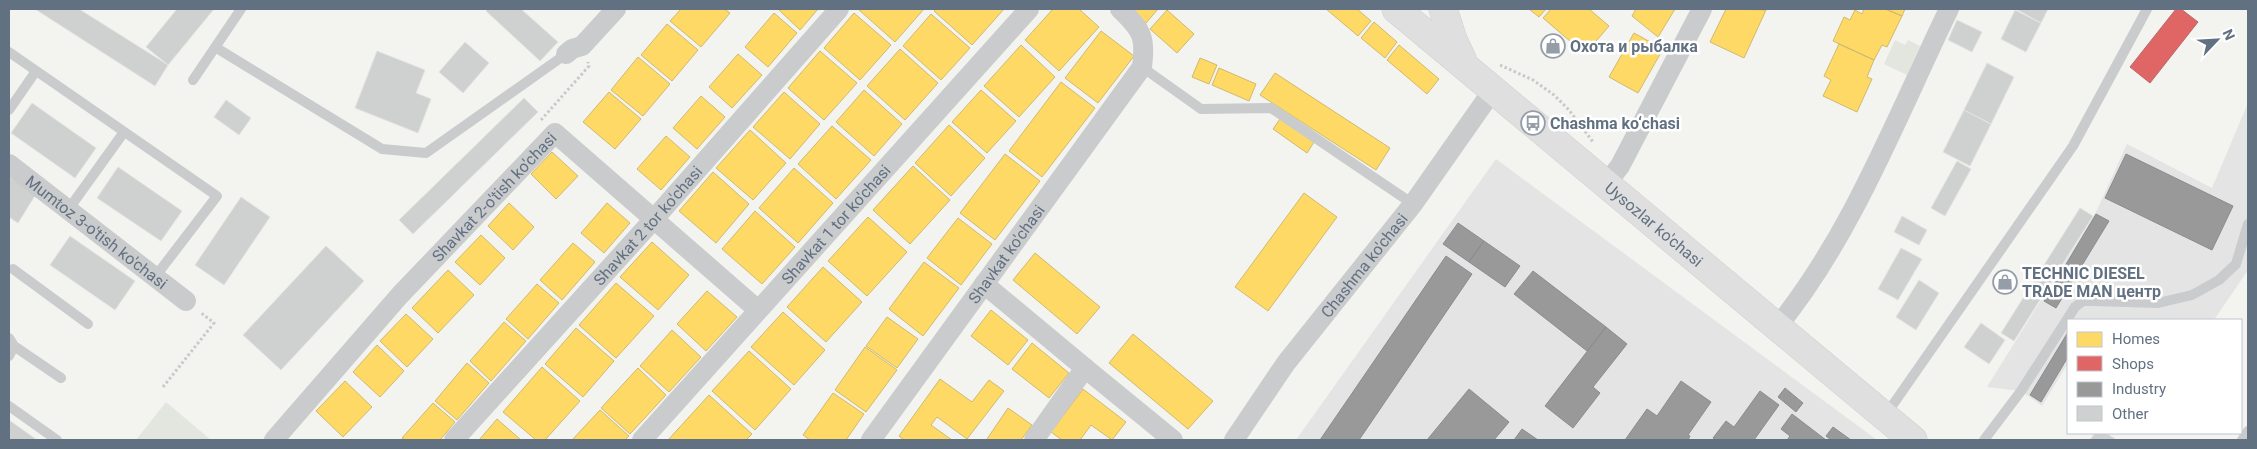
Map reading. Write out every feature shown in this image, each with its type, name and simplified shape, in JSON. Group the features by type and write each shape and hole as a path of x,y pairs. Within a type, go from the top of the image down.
{"main road":[{"name":"Uysozlar ko'chasi","path":"1396,9 1482,66 1493,90 1613,175 1777,328 1913,440"},
{"path":"1442,9 1460,56 1482,66"}],"street":[{"path":"574,50 616,9"},
{"name":"Shavkat 2 tor ko'chasi","path":"454,440 839,9"},
{"name":"Shavkat 1 tor ko'chasi","path":"642,440 1029,9"},
{"path":"1120,9 1140,31 1145,46 1142,67"},
{"path":"1613,175 1702,9"},
{"path":"1777,328 1804,294 1856,203 1949,9"},
{"name":"Shavkat ko'chasi","path":"871,440 1142,67"},
{"name":"Chashma ko'chasi","path":"1234,440 1286,363 1413,204 1493,90"},
{"name":"Shavkat 2-o'tish ko'chasi","path":"274,440 400,295 555,133 758,310"},
{"name":"Mumtoz 3-o'tish ko'chasi","path":"9,164 186,301"},
{"path":"984,284 1173,440"},
{"path":"1034,440 1084,368"}],"lane":[{"path":"193,80 241,9"},
{"path":"1884,417 2073,146 2147,9"},
{"path":"214,47 382,149 426,153 574,50"},
{"path":"9,52 217,196 155,277"},
{"path":"1142,67 1200,109 1271,108 1413,204"},
{"path":"9,110 36,71"},
{"path":"68,210 124,132"},
{"path":"2067,319 2075,307 2084,301 2158,303 2192,295 2219,280 2236,264 2248,224"},
{"path":"10,270 88,324"},
{"path":"1984,440 2021,391 2067,319"},
{"path":"11,347 61,378"},
{"path":"9,406 57,440"},
{"path":"2242,440 2248,431"}],"path":[{"path":"555,133 541,121 543,116 589,66 574,50"},
{"path":"1482,66 1505,68 1533,80 1554,95 1569,110 1613,175"},
{"path":"163,388 214,323 186,301"}],"shaded area":[{"path":"1895,40 1905,45 1908,40 1920,46 1907,75 1884,64"},
{"path":"2248,103 2248,270 2215,319 2067,319 2067,365 2042,406 2021,391 1987,387 2096,212 2127,144 2212,188"},
{"path":"1496,159 1877,440 1296,440"},
{"path":"166,402 211,440 136,440"}],"building: Homes":[{"path":"681,9 724,9 730,13 701,47 670,21"},
{"path":"778,9 818,9 800,30"},
{"path":"858,9 924,9 895,42"},
{"path":"936,9 1004,9 972,45 934,11"},
{"path":"1053,9 1079,9 1099,27 1059,71 1025,40"},
{"path":"1130,9 1158,9 1146,23"},
{"path":"1326,9 1357,9 1371,21 1358,36"},
{"path":"1529,9 1546,9 1539,17"},
{"path":"1551,9 1589,9 1609,26 1585,54 1543,18"},
{"path":"1636,9 1675,9 1658,37 1632,16"},
{"path":"1726,9 1766,10 1744,58 1710,42"},
{"path":"1864,9 1886,9 1902,16 1887,47 1882,45 1874,60 1833,41 1844,17 1850,20 1855,10 1862,14"},
{"path":"1885,9 1905,9 1902,16"},
{"path":"1167,10 1194,34 1177,53 1150,29"},
{"path":"774,13 797,33 768,67 745,47"},
{"path":"854,13 891,45 860,80 824,48"},
{"path":"931,14 970,48 941,80 903,46"},
{"path":"1374,22 1397,42 1385,58 1361,38"},
{"path":"667,24 698,50 672,81 641,55"},
{"path":"1101,31 1134,56 1098,103 1065,78"},
{"path":"1634,33 1663,49 1638,93 1609,77"},
{"path":"1839,44 1874,60 1867,77 1872,79 1857,112 1823,96 1831,80 1824,76"},
{"path":"1021,45 1055,77 1019,117 984,86"},
{"path":"1399,45 1439,79 1427,94 1387,60"},
{"path":"900,49 938,83 905,120 867,86"},
{"path":"820,51 857,83 824,120 788,88"},
{"path":"738,54 762,75 732,108 709,87"},
{"path":"638,57 670,84 643,116 611,90"},
{"path":"1200,58 1217,65 1209,84 1192,77"},
{"path":"1219,68 1256,84 1249,101 1212,85"},
{"path":"1275,73 1390,148 1376,170 1260,95"},
{"path":"1061,82 1095,108 1042,177 1009,151"},
{"path":"864,90 902,124 874,156 836,122"},
{"path":"981,90 1016,121 987,153 952,122"},
{"path":"609,92 641,119 615,149 583,122"},
{"path":"784,92 820,124 790,159 753,127"},
{"path":"701,96 725,117 697,149 673,128"},
{"path":"1280,119 1314,142 1307,153 1273,129"},
{"path":"949,125 985,158 951,196 915,163"},
{"path":"832,126 871,160 836,199 798,164"},
{"path":"750,130 786,163 753,200 716,168"},
{"path":"666,136 690,157 661,190 637,169"},
{"path":"552,152 578,176 556,199 531,174"},
{"path":"1005,154 1040,181 995,240 960,213"},
{"path":"913,166 950,200 910,244 873,210"},
{"path":"794,168 833,203 798,243 759,208"},
{"path":"713,172 749,204 716,243 679,211"},
{"path":"1304,193 1337,217 1268,311 1235,287"},
{"path":"509,203 534,227 513,250 488,226"},
{"path":"607,203 630,223 604,253 581,233"},
{"path":"755,211 795,247 762,284 722,249"},
{"path":"868,217 907,252 867,296 828,261"},
{"path":"958,218 992,244 961,285 927,258"},
{"path":"481,235 505,258 480,285 455,262"},
{"path":"652,242 689,275 658,310 620,277"},
{"path":"573,243 595,262 562,300 540,280"},
{"path":"1035,253 1100,307 1077,334 1013,280"},
{"path":"924,262 959,288 923,336 889,309"},
{"path":"823,267 862,302 826,342 787,307"},
{"path":"448,270 474,295 438,333 412,308"},
{"path":"616,283 654,316 616,358 579,325"},
{"path":"537,284 559,303 528,339 506,319"},
{"path":"707,291 737,317 706,351 677,324"},
{"path":"991,310 1028,340 1008,365 971,336"},
{"path":"783,312 825,350 794,385 751,347"},
{"path":"406,314 433,339 407,367 380,341"},
{"path":"887,317 918,339 897,368 866,346"},
{"path":"504,322 526,341 491,381 470,361"},
{"path":"576,328 614,361 583,397 545,364"},
{"path":"672,330 701,357 669,392 640,366"},
{"path":"1133,334 1213,401 1188,429 1109,363"},
{"path":"1032,343 1069,373 1049,398 1012,369"},
{"path":"377,345 404,371 380,397 353,372"},
{"path":"865,347 897,370 866,412 835,390"},
{"path":"749,351 791,389 755,430 712,391"},
{"path":"467,363 489,383 457,420 435,401"},
{"path":"542,367 580,401 545,440 536,440 503,412"},
{"path":"638,368 666,395 630,434 601,408"},
{"path":"940,379 972,402 989,380 1004,391 967,439 937,417 931,425 952,440 904,440 899,436"},
{"path":"345,381 372,407 343,437 316,411"},
{"path":"1083,389 1126,422 1112,440 1091,425 1080,440 1062,440 1051,432"},
{"path":"833,393 864,414 846,440 810,440 803,435"},
{"path":"709,395 752,434 746,440 668,440"},
{"path":"433,403 455,422 440,440 405,440 402,438"},
{"path":"1008,408 1032,425 1021,440 988,440 987,439"},
{"path":"600,410 629,436 625,440 572,440"},
{"path":"497,419 521,440 479,440"}],"building: Shops":[{"path":"2176,9 2181,9 2198,22 2150,83 2130,67"}],"building: Industry":[{"path":"2126,154 2233,206 2212,250 2105,198"},
{"path":"2096,214 2109,221 2056,308 2044,301"},
{"path":"1458,223 1484,241 1469,262 1443,244"},
{"path":"1484,241 1520,266 1505,287 1469,262"},
{"path":"1446,256 1472,274 1359,440 1320,440"},
{"path":"1533,271 1606,327 1587,351 1514,294"},
{"path":"1606,327 1627,344 1593,387 1600,393 1573,428 1545,406"},
{"path":"2067,334 2067,359 2041,402 2030,395"},
{"path":"1681,381 1711,402 1688,435 1690,436 1688,440 1625,440 1647,409 1657,416"},
{"path":"1785,388 1803,403 1796,412 1778,397"},
{"path":"1469,389 1509,422 1494,440 1427,440"},
{"path":"1760,391 1779,405 1754,440 1716,440 1713,438 1726,421 1734,427"},
{"path":"1792,414 1826,440 1787,440 1790,436 1781,429"},
{"path":"1833,427 1851,440 1831,440 1826,436"},
{"path":"1522,429 1538,440 1514,440"}],"building: Other":[{"path":"35,9 79,9 168,65 155,86"},
{"path":"177,9 214,9 168,65 146,47"},
{"path":"488,9 521,9 558,42 540,61 486,11"},
{"path":"2016,9 2048,9 2041,23"},
{"path":"2015,10 2041,23 2026,52 2001,39"},
{"path":"1957,20 1982,32 1972,52 1948,40"},
{"path":"465,42 489,63 463,93 439,72"},
{"path":"377,51 425,70 416,93 431,99 418,133 355,108"},
{"path":"1987,63 2014,77 1991,124 1964,110"},
{"path":"524,98 538,112 413,234 399,220"},
{"path":"226,100 251,118 239,135 214,117"},
{"path":"32,103 96,148 75,178 11,133"},
{"path":"1964,110 1991,124 1970,166 1943,152"},
{"path":"1957,161 1971,169 1945,216 1931,208"},
{"path":"118,167 182,211 161,241 97,198"},
{"path":"9,177 36,194 18,223 9,217"},
{"path":"241,197 270,217 224,285 195,265"},
{"path":"2080,208 2093,216 2014,341 2001,333"},
{"path":"1902,216 1927,230 1919,245 1894,232"},
{"path":"70,236 135,281 115,310 50,265"},
{"path":"326,246 364,281 281,370 243,335"},
{"path":"1901,248 1922,259 1898,300 1878,289"},
{"path":"1919,280 1939,293 1916,330 1896,317"},
{"path":"1981,323 2005,340 1989,364 1964,347"},
{"path":"9,420 37,440 9,440"},
{"path":"2094,434 2108,434 2117,440 2090,440"}],"place":[{"name":"Охота и рыбалка","path":"1553,46"},
{"name":"Chashma ko‘chasi","path":"1533,123"},
{"name":"TECHNIC DIESEL TRADE MAN центр","path":"2005,282"}]}
